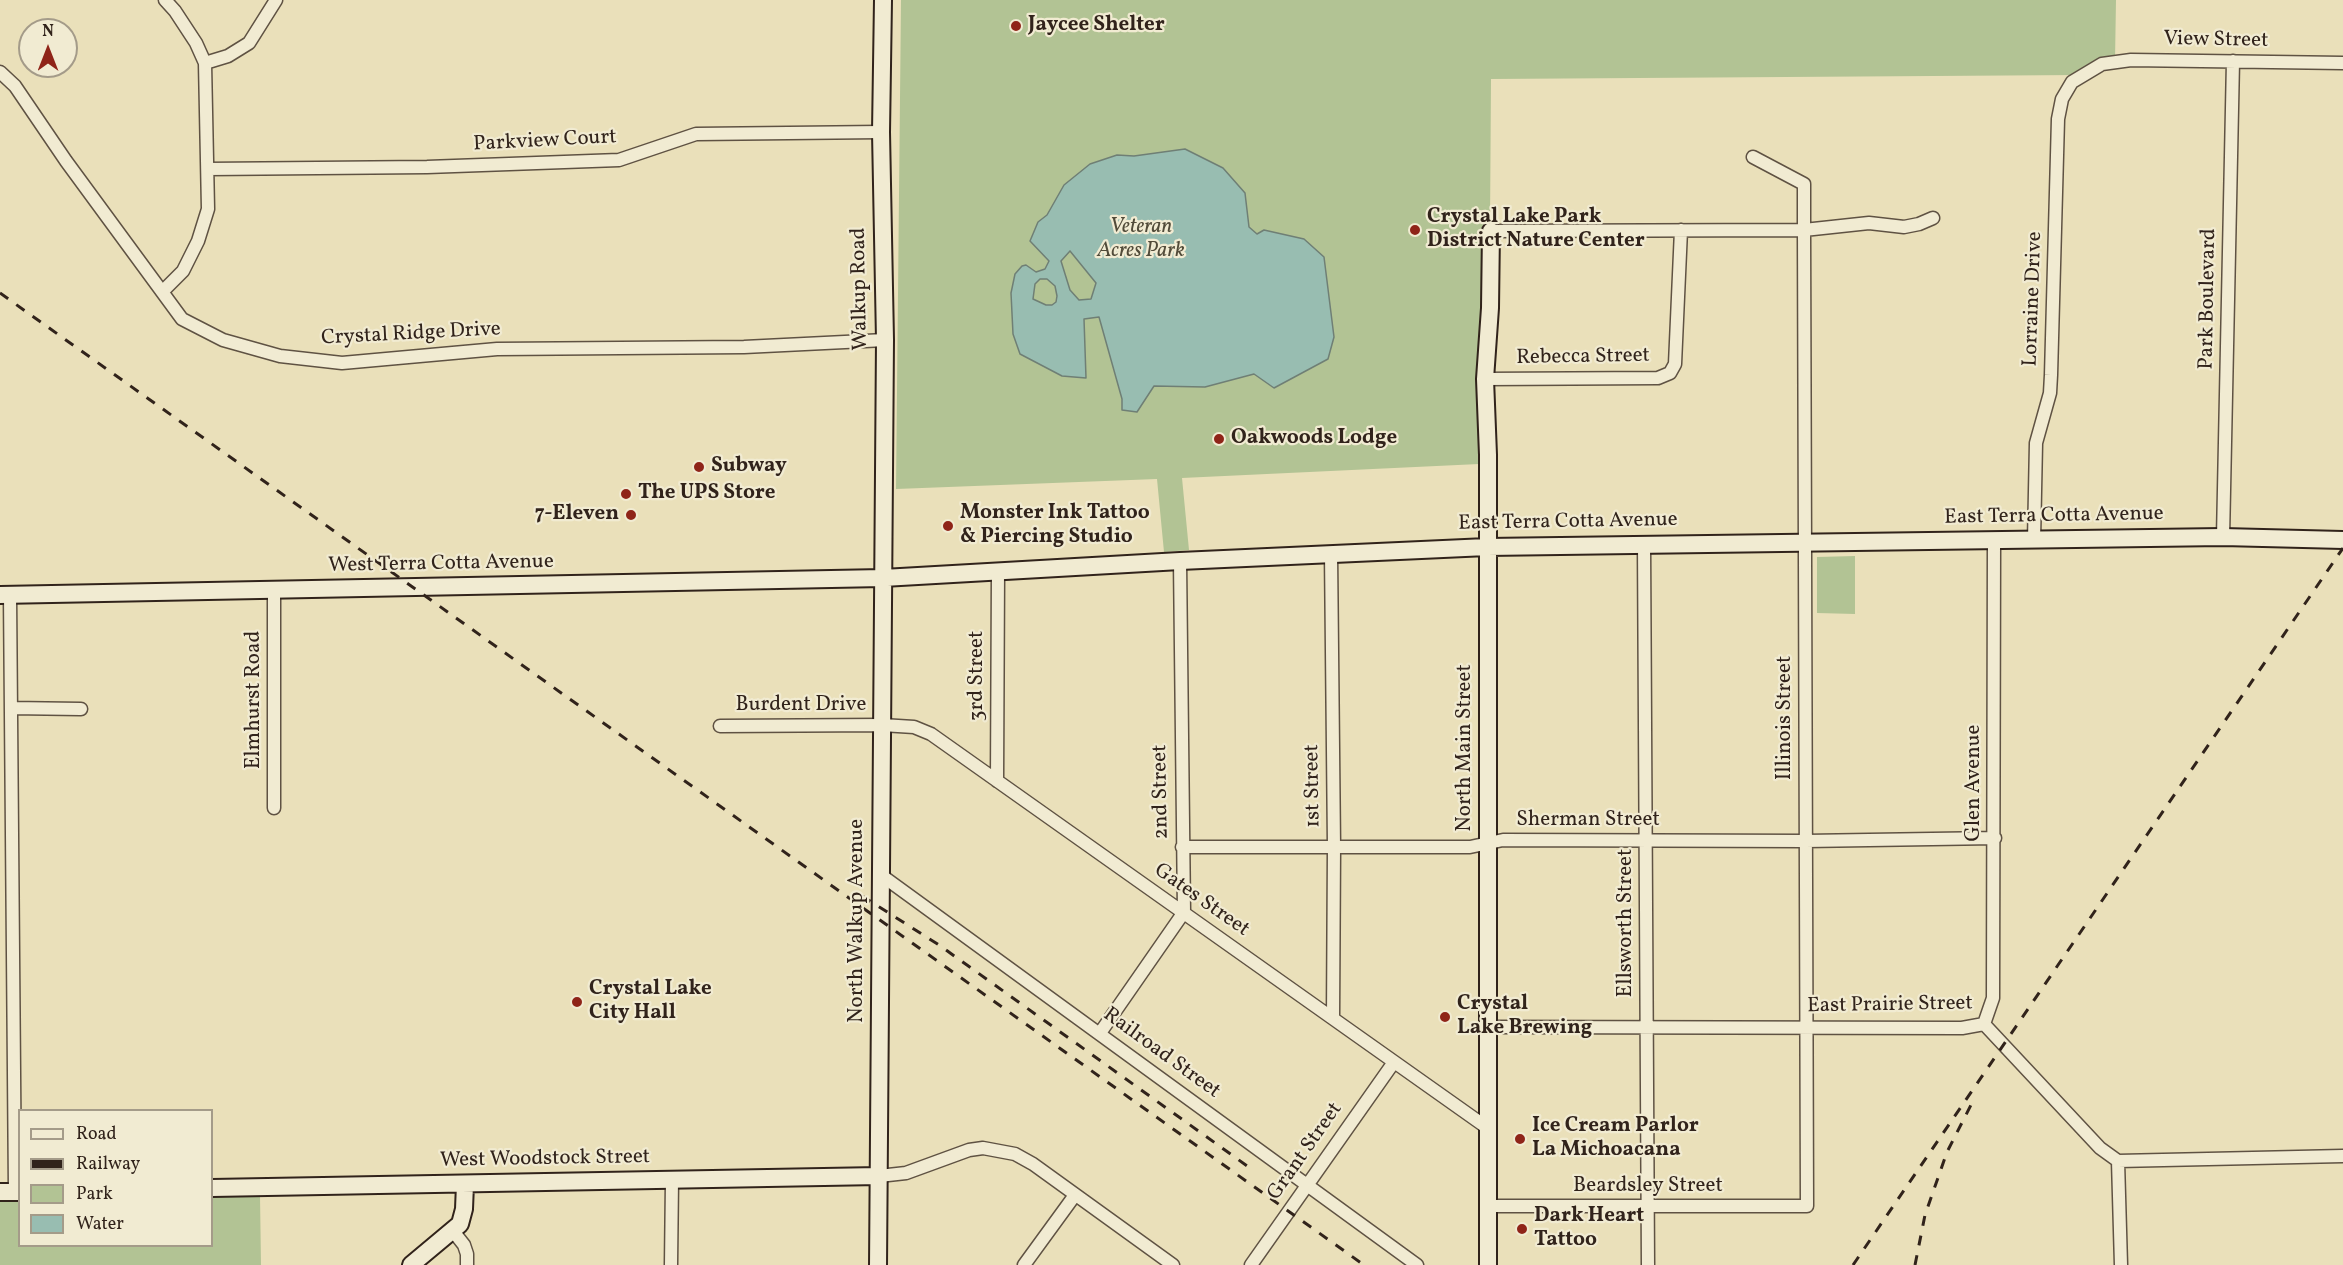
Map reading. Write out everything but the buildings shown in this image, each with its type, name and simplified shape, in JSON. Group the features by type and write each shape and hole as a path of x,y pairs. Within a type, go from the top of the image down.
{"street":[{"path":"163,291 183,271 198,241 208,209 205,63 191,35 165,0"},
{"path":"205,63 228,56 249,43 276,0"},
{"name":"Walkup Road","path":"883,0 881,132 885,340 883,578"},
{"name":"View Street","path":"2089,70 2102,64 2131,60 2343,63"},
{"name":"Park Boulevard","path":"2223,537 2233,61"},
{"name":"Lorraine Drive","path":"2034,540 2036,443 2050,393 2058,119 2062,99 2072,82 2089,70"},
{"name":"Crystal Ridge Drive","path":"0,72 15,86 66,161 182,319 223,340 280,357 342,363 497,349 744,347 885,340"},
{"name":"Parkview Court","path":"208,170 427,167 619,160 696,134 881,132"},
{"name":"Illinois Street","path":"1753,157 1804,184 1808,1206"},
{"path":"1491,231 1804,230 1869,223 1904,227 1933,218"},
{"name":"Rebecca Street","path":"1485,379 1658,378 1670,373 1675,364 1681,230"},
{"name":"North Main Street","path":"1488,1265 1488,455 1485,379 1490,308 1491,231"},
{"name":"East Terra Cotta Avenue","path":"2255,537 2289,532 2343,532"},
{"name":"East Terra Cotta Avenue","path":"883,578 1331,553 1487,547 2223,537 2343,540"},
{"name":"Glen Avenue","path":"1984,1024 1993,998 1994,540"},
{"name":"Ellsworth Street","path":"1644,544 1648,1265"},
{"name":"1st Street","path":"1331,553 1333,1018"},
{"name":"2nd Street","path":"1180,561 1184,912"},
{"name":"3rd Street","path":"997,781 998,572"},
{"name":"West Terra Cotta Avenue","path":"5,595 883,578"},
{"name":"North Walkup Avenue","path":"878,1265 883,578"},
{"name":"Elmhurst Road","path":"274,591 274,808"},
{"path":"5,595 11,708 11,1192"},
{"path":"11,708 81,709"},
{"name":"Gates Street","path":"882,725 922,730 1184,912 1489,1129"},
{"name":"Burdent Drive","path":"720,726 882,725"},
{"name":"Sherman Street","path":"1182,847 1470,847 1503,840 1806,841 1995,838"},
{"name":"Railroad Street","path":"881,875 1418,1265"},
{"path":"1100,1033 1184,912"},
{"name":"East Prairie Street","path":"1489,1028 1962,1028 1984,1024 2100,1148 2118,1161"},
{"name":"Grant Street","path":"1251,1265 1394,1062"},
{"path":"879,1176 906,1173 954,1154 983,1148 1015,1154 1173,1265"},
{"path":"2121,1265 2118,1161 2343,1155"},
{"name":"West Woodstock Street","path":"213,1188 879,1176"},
{"path":"671,1265 672,1180"},
{"path":"411,1265 460,1224 463,1217 465,1184"},
{"path":"1024,1265 1075,1195"},
{"name":"Beardsley Street","path":"1488,1206 1808,1206"},
{"path":"453,1231 464,1245 467,1265"}],"green space":[{"name":"Veteran Acres Park","path":"901,0 2116,0 2115,61 2080,75 1491,79 1490,225 1482,226 1479,464 1182,478 1189,550 1164,552 1157,479 896,489"},
{"path":"1855,556 1855,614 1817,613 1817,557"},
{"path":"213,1196 260,1196 261,1265 0,1265 0,1198 18,1198 18,1247 213,1247"}],"water":[{"path":"1185,149 1223,168 1245,193 1249,227 1257,234 1264,230 1304,239 1324,257 1334,337 1328,359 1274,388 1254,374 1205,387 1154,386 1137,412 1122,410 1122,399 1099,317 1084,319 1086,378 1062,376 1020,354 1013,334 1011,293 1015,274 1022,266 1026,265 1036,272 1045,269 1049,261 1030,241 1038,222 1047,215 1064,185 1090,164 1117,155 1134,156","holes":["1070,251 1096,283 1091,299 1079,300 1070,290 1061,261","1040,279 1047,279 1055,286 1057,296 1056,302 1052,305 1046,305 1033,299 1035,284"]}],"railway":[{"path":"0,293 1364,1265"},
{"path":"1853,1265 2343,548"},
{"path":"862,896 939,945 1250,1168"},
{"path":"1915,1265 1925,1215 1947,1152 1972,1103"}],"place":[{"name":"Jaycee Shelter","path":"1016,26"},
{"name":"Crystal Lake Park District Nature Center","path":"1415,230"},
{"name":"Oakwoods Lodge","path":"1219,439"},
{"name":"Subway","path":"699,467"},
{"name":"The UPS Store","path":"626,494"},
{"name":"7-Eleven","path":"631,515"},
{"name":"Monster Ink Tattoo & Piercing Studio","path":"948,526"},
{"name":"Crystal Lake City Hall","path":"577,1002"},
{"name":"Crystal Lake Brewing","path":"1445,1017"},
{"name":"Ice Cream Parlor La Michoacana","path":"1520,1139"},
{"name":"Dark Heart Tattoo","path":"1522,1229"}]}
